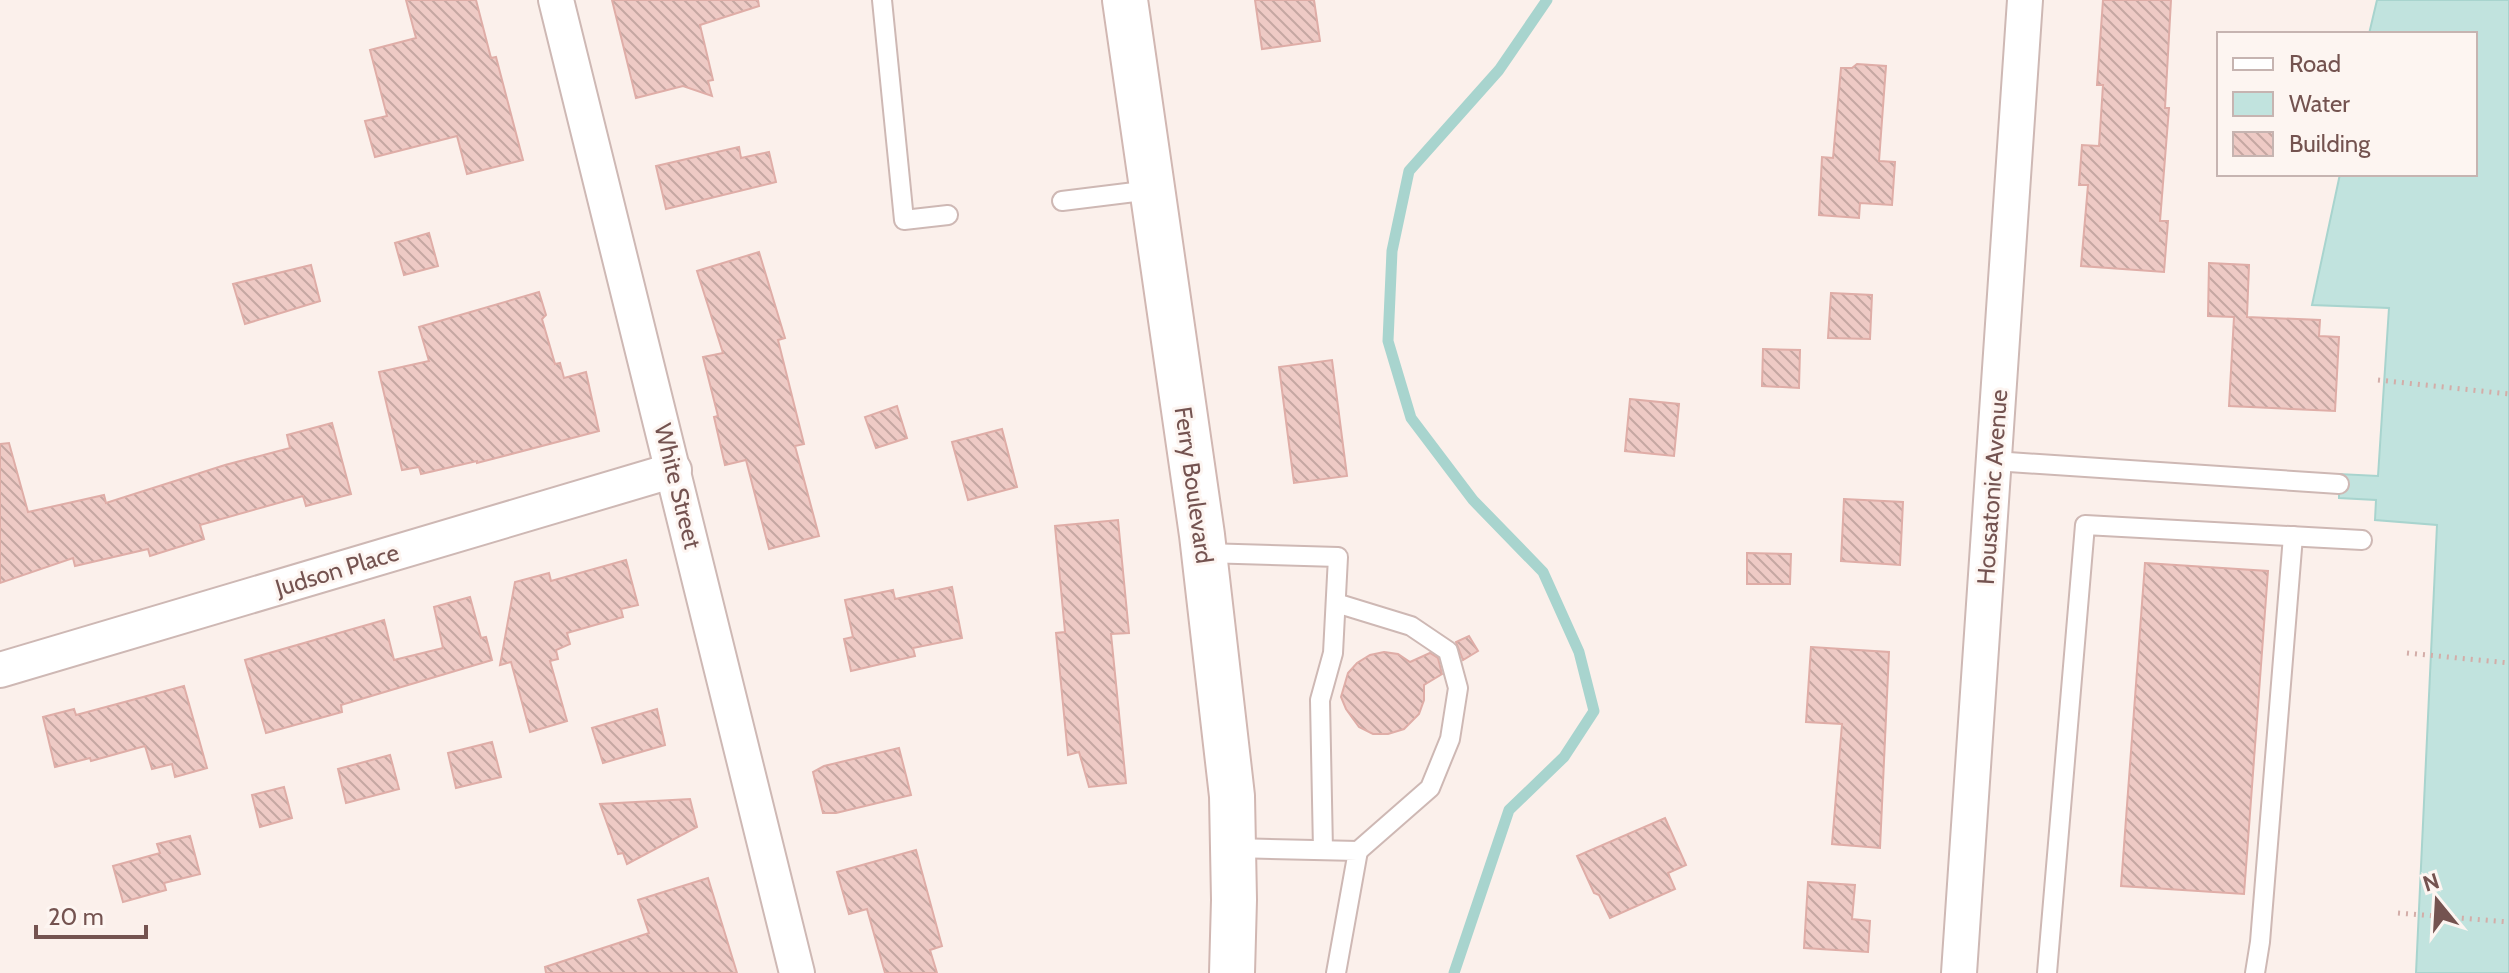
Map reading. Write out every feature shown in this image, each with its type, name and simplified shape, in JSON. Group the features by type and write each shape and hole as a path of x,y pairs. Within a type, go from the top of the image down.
{"main road":[{"name":"Ferry Boulevard","path":"1125,0 1204,553 1232,796 1232,973"}],"street":[{"name":"White Street","path":"556,0 797,973"},
{"name":"Housatonic Avenue","path":"1959,973 2025,0"},
{"name":"Judson Place","path":"0,670 674,470"}],"lane":[{"path":"882,0 904,220 948,215"},
{"path":"1062,201 1151,190"},
{"path":"1994,461 2339,484"},
{"path":"2047,973 2085,525 2362,540"},
{"path":"2255,973 2293,536"},
{"path":"1204,553 1338,557 1333,653 1320,700 1323,850"},
{"path":"1336,603 1411,626 1448,651 1458,688 1450,739 1430,788 1358,851 1336,973"},
{"path":"1233,848 1358,851"}],"path":[{"path":"2378,380 2509,394"},
{"path":"2407,653 2509,663"},
{"path":"2398,913 2509,922"}],"water":[{"path":"2377,0 2509,0 2509,973 2416,973 2437,525 2375,520 2376,500 2339,498 2339,474 2378,476 2389,308 2312,305 2340,176 2477,176 2477,32 2369,32"}],"building":[{"path":"406,0 476,0 491,58 496,57 523,160 467,174 457,136 375,157 365,121 387,116 370,50 416,38"},
{"path":"612,0 758,0 759,6 700,25 713,80 708,81 712,96 683,86 636,98"},
{"path":"1255,0 1314,0 1320,41 1262,49"},
{"path":"2103,0 2171,0 2165,108 2169,108 2160,221 2168,221 2164,272 2081,266 2088,185 2079,185 2082,145 2099,146 2103,85 2097,85"},
{"path":"1857,64 1886,66 1879,161 1895,162 1892,205 1860,203 1859,218 1819,215 1822,157 1833,158 1841,68 1852,68"},
{"path":"739,147 741,158 769,152 776,182 666,209 656,166"},
{"path":"429,233 438,266 404,275 395,243"},
{"path":"759,252 785,338 778,340 804,444 795,446 819,536 769,549 746,460 725,465 714,417 718,416 703,357 723,353 697,271"},
{"path":"2209,263 2249,265 2247,317 2320,320 2319,336 2339,337 2335,411 2229,406 2234,317 2208,316"},
{"path":"311,265 320,301 245,324 233,284"},
{"path":"539,292 546,315 542,319 555,364 560,363 564,378 586,372 599,431 477,463 421,474 419,467 402,470 379,372 429,361 419,327"},
{"path":"1831,293 1872,295 1870,339 1828,338"},
{"path":"1763,349 1800,350 1799,388 1762,386"},
{"path":"1332,360 1347,476 1294,483 1279,367"},
{"path":"1630,399 1679,404 1674,456 1625,451"},
{"path":"897,406 907,438 876,448 865,417"},
{"path":"332,423 351,494 306,506 303,496 200,525 204,539 150,556 148,549 75,566 73,558 0,583 0,444 9,443 28,512 104,495 106,503 290,448 287,435"},
{"path":"1002,429 1017,487 968,500 952,442"},
{"path":"1844,499 1903,502 1900,565 1841,561"},
{"path":"1118,520 1129,633 1111,634 1126,783 1089,787 1079,752 1068,755 1056,633 1065,632 1055,526"},
{"path":"1747,553 1791,554 1790,584 1747,584"},
{"path":"626,560 638,605 621,609 623,617 567,633 570,644 556,650 558,659 550,661 567,721 530,732 511,662 500,665 515,582 549,573 551,581"},
{"path":"2145,563 2268,571 2244,894 2121,886"},
{"path":"952,587 962,638 913,648 915,656 851,671 844,639 853,637 845,600 893,590 895,599"},
{"path":"470,597 481,638 486,637 492,660 341,705 342,712 266,733 245,660 384,620 394,660 443,648 434,607"},
{"path":"1469,636 1478,651 1463,660 1456,642"},
{"path":"1811,647 1889,652 1880,848 1832,844 1842,724 1806,722"},
{"path":"1384,652 1398,654 1410,662 1430,653 1438,658 1442,674 1424,685 1424,700 1419,714 1404,729 1373,734 1359,727 1341,697 1348,673 1357,663 1370,655"},
{"path":"184,686 207,768 175,777 172,764 152,769 145,746 55,767 43,717 74,709 76,715"},
{"path":"657,709 665,745 603,763 592,728"},
{"path":"492,742 501,777 456,788 448,753"},
{"path":"899,748 911,795 836,813 823,813 813,772 824,766"},
{"path":"390,755 399,789 346,803 338,769"},
{"path":"284,787 292,818 260,827 252,795"},
{"path":"690,799 697,827 627,864 623,853 618,854 600,804"},
{"path":"1665,818 1686,865 1668,873 1675,889 1610,918 1577,856"},
{"path":"190,836 200,874 164,883 166,890 123,902 113,866 160,853 157,844"},
{"path":"916,850 942,946 930,950 937,973 885,973 867,909 849,914 837,872"},
{"path":"708,878 737,973 546,973 545,967 649,933 638,900"},
{"path":"1808,882 1855,885 1852,919 1870,921 1868,952 1804,948"}],"waterway":[{"path":"1454,973 1509,810 1564,757 1594,711 1579,652 1543,572 1473,500 1411,418 1388,341 1392,251 1409,171 1499,70 1547,0"}]}
